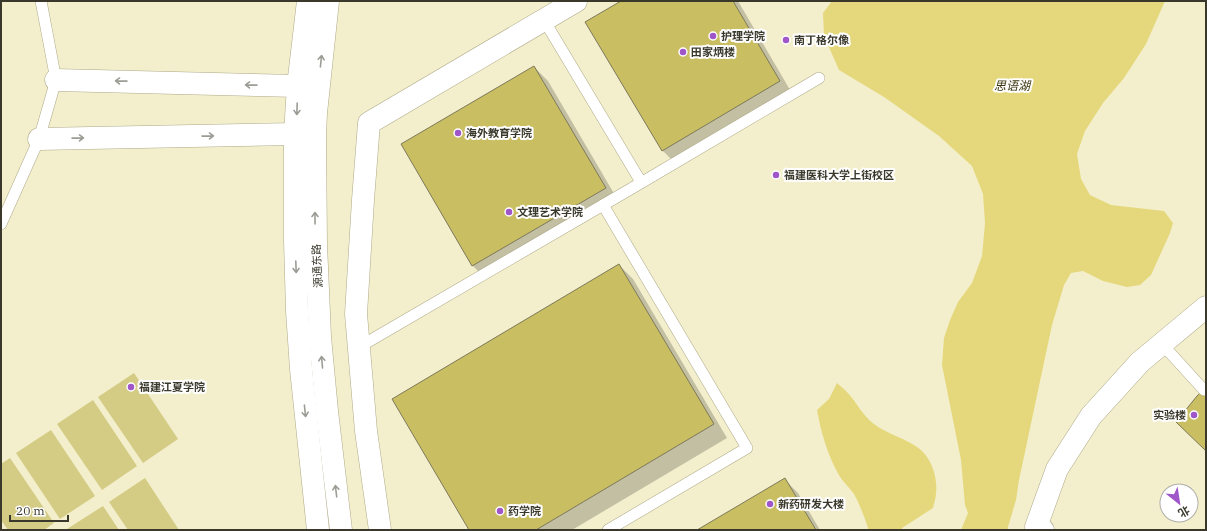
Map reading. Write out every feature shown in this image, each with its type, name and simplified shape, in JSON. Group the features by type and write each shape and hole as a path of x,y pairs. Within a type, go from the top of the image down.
{"street":[{"name":"源通东路","path":"308,1 308,87 295,241 301,369 318,530"},
{"name":"源通东路","path":"308,87 328,1"},
{"path":"380,530 366,431 356,314 369,123 576,1"},
{"path":"56,80 308,87"},
{"path":"39,138 305,135"},
{"name":"源通东路","path":"305,135 316,244 320,336 326,411 341,530"},
{"path":"1043,530 1036,527 1057,469 1091,416 1140,362 1206,307"}],"lane":[{"path":"1,224 39,138 56,80 41,1"},
{"path":"544,20 641,182"},
{"path":"358,347 819,78"},
{"path":"603,205 748,448 608,530"},
{"path":"1162,344 1204,390"}],"shaded area":[{"path":"134,373 178,439 143,463 98,397"},
{"path":"93,400 137,466 102,490 57,424"},
{"path":"51,430 95,496 60,519 16,453"},
{"path":"10,458 54,523 44,530 8,530 1,520 1,464"},
{"path":"145,478 179,530 128,530 109,502"},
{"path":"103,506 119,530 67,530 67,529"}],"water":[{"name":"思语湖","path":"832,1 1165,1 1146,44 1124,78 1103,103 1085,131 1077,154 1081,179 1090,195 1111,205 1164,211 1173,223 1151,275 1140,285 1127,287 1103,281 1083,271 1071,273 1064,285 1052,325 1016,500 1008,530 961,530 968,513 965,505 961,460 942,365 944,338 950,320 958,302 972,283 982,256 985,223 983,194 972,166 939,136 884,97 839,70 824,36 823,13"},
{"path":"837,383 850,395 874,424 920,449 929,459 936,479 936,497 933,508 902,528 902,530 867,530 868,528 856,498 840,477 832,461 823,436 817,410 829,399"}],"building":[{"name":"田家炳楼","path":"621,1 733,1 780,81 662,151 585,22"},
{"path":"534,66 606,188 472,266 401,144"},
{"path":"619,264 714,424 536,530 469,530 392,399"},
{"name":"实验楼","path":"1206,387 1206,451 1176,422"},
{"name":"新药研发大楼","path":"785,478 816,530 697,530"}],"place":[{"name":"护理学院","path":"713,36"},
{"name":"南丁格尔像","path":"786,40"},
{"name":"田家炳楼","path":"683,52"},
{"name":"海外教育学院","path":"458,133"},
{"name":"福建医科大学上街校区","path":"776,175"},
{"name":"文理艺术学院","path":"509,212"},
{"name":"福建江夏学院","path":"131,387"},
{"name":"实验楼","path":"1194,415"},
{"name":"新药研发大楼","path":"770,504"},
{"name":"药学院","path":"500,511"}]}
